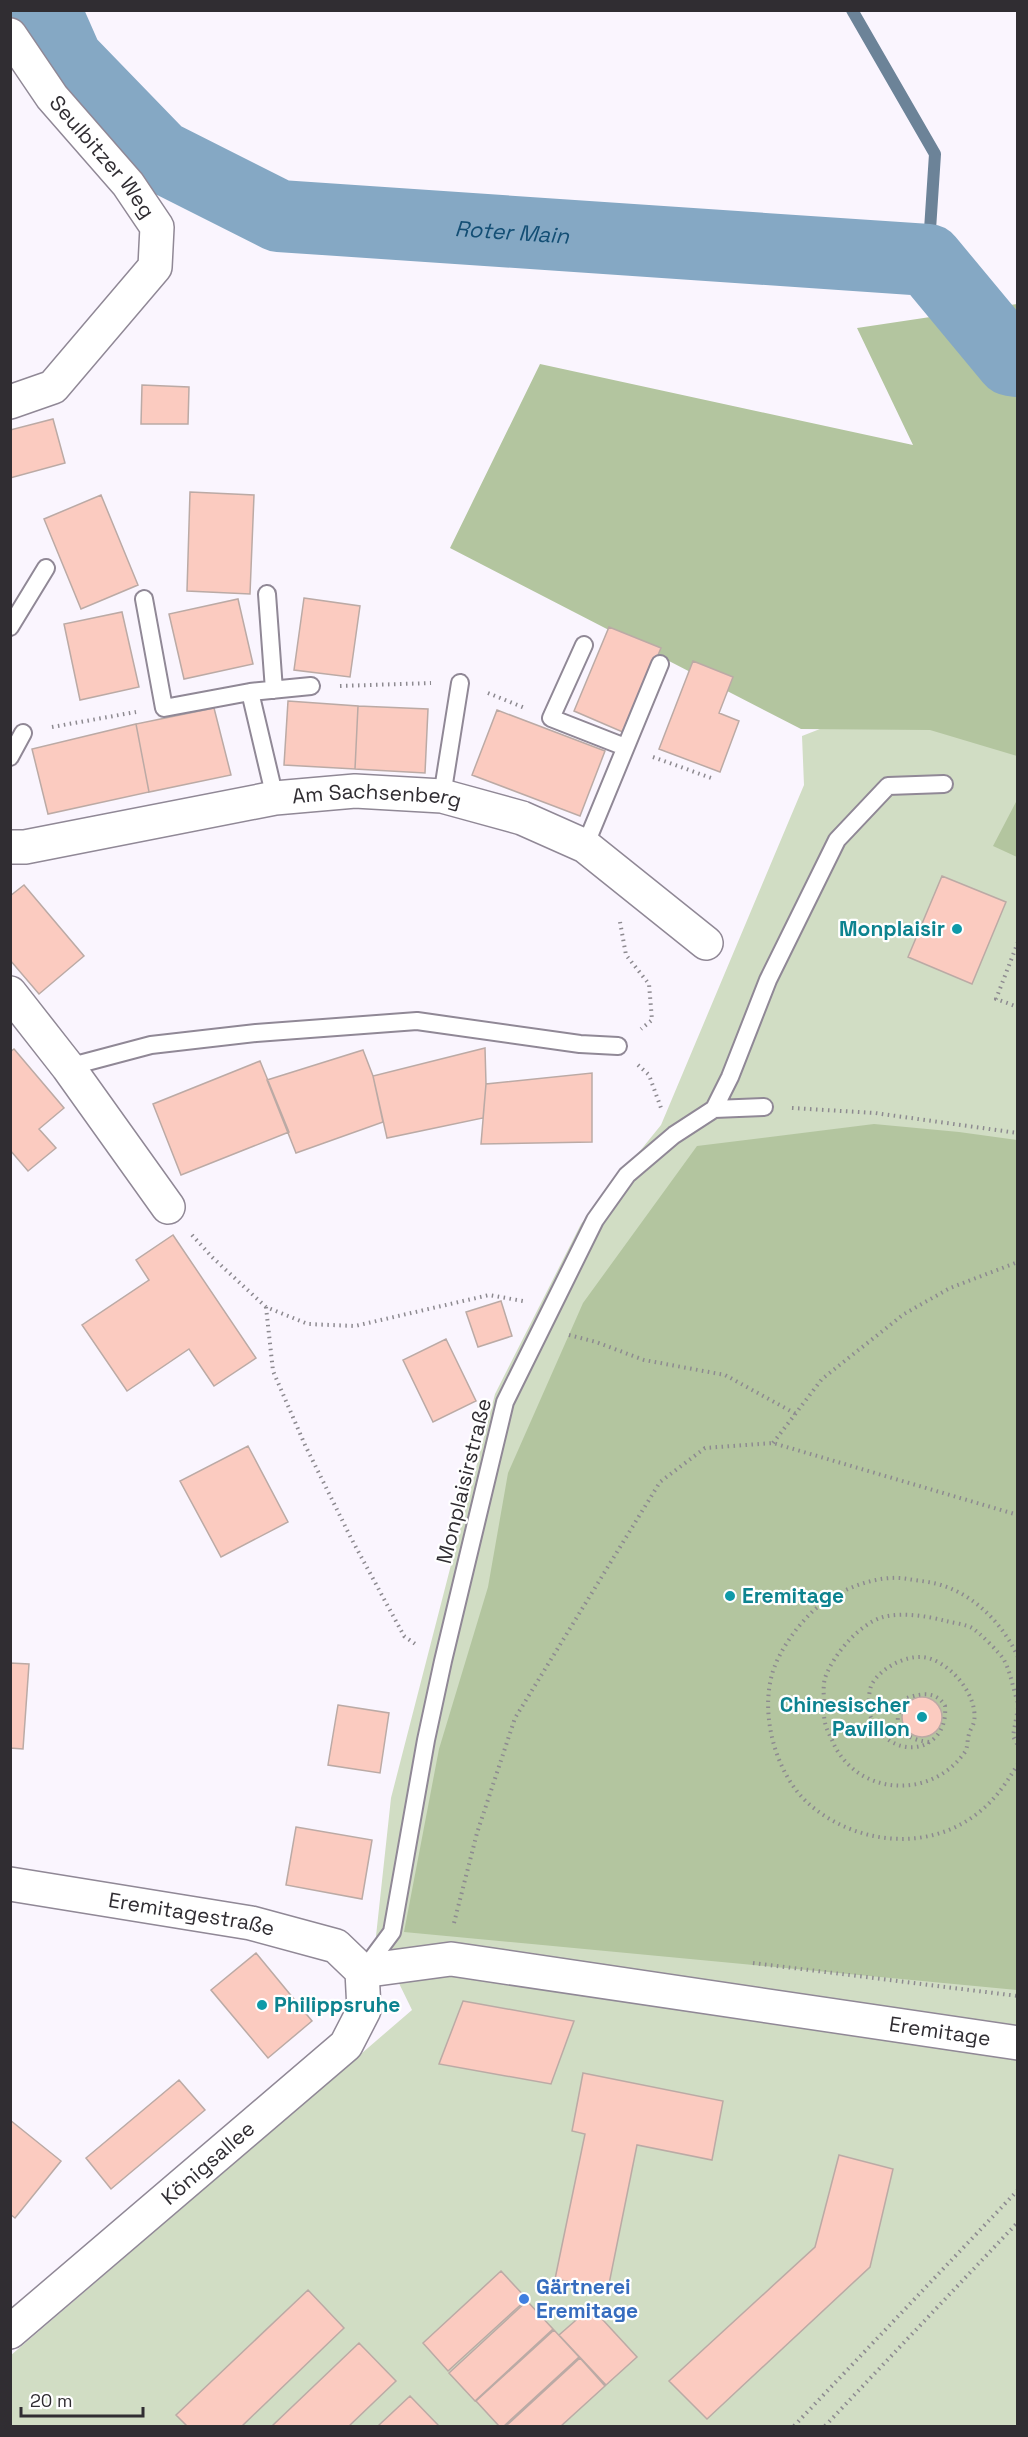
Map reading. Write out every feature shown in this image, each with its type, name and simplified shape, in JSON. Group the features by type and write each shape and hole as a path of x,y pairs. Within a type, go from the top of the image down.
{"street":[{"name":"Seulbitzer Weg","path":"10,35 52,97 128,184 157,227 154,267 52,387 10,402"},
{"name":"Am Sachsenberg","path":"10,847 26,847 275,798 355,791 442,796 522,818 585,846 706,943"},
{"path":"10,993 68,1067 168,1208"},
{"name":"Eremitagestraße","path":"10,1884 251,1923 336,1946 362,1971"},
{"name":"Eremitage","path":"362,1971 451,1959 1017,2043"},
{"name":"Königsallee","path":"10,2332 346,2045 364,2010 362,1971"}],"lane":[{"path":"10,627 46,568"},
{"path":"267,594 274,690"},
{"path":"144,598 164,708 250,692 311,686"},
{"path":"585,645 551,718 625,747"},
{"path":"585,846 660,664"},
{"path":"442,796 460,683"},
{"path":"250,692 275,798"},
{"path":"10,757 23,733"},
{"path":"764,1107 714,1109 730,1077 768,980 837,840 888,786 945,784"},
{"path":"68,1067 151,1046 256,1033 417,1021 580,1044 618,1046"},
{"name":"Monplaisirstraße","path":"362,1971 392,1932 426,1740 505,1402 594,1220 627,1175 674,1136 714,1109"}],"path":[{"path":"23,733 164,708"},
{"path":"625,747 714,779"},
{"path":"634,886 619,924 626,955 649,984 652,1020"},
{"path":"1017,942 1016,953 996,999 1017,1008"},
{"path":"618,1046 649,1075 660,1106"},
{"path":"764,1107 875,1113 1017,1133"},
{"path":"168,1208 213,1258 266,1307 308,1324 355,1326 489,1295 525,1302 544,1319 644,1360 725,1375 796,1414"},
{"path":"773,1443 822,1379 904,1314 950,1288 1017,1262"},
{"path":"266,1307 273,1371 351,1538 404,1636 443,1661"},
{"path":"451,1959 453,1924 477,1833 515,1718 660,1482 705,1448 773,1443 1017,1515"},
{"path":"1017,1656 1009,1637 981,1606 945,1586 904,1578 863,1583 825,1600 795,1629 775,1665 767,1705 772,1742 786,1775 809,1804 839,1825 873,1838 910,1839 946,1831 978,1814 1004,1788 1017,1764"},
{"path":"929,1742 904,1733 897,1723 897,1714 907,1698 927,1694 937,1697 945,1706 944,1726 929,1742 920,1746 902,1748 881,1735 869,1712 871,1685 884,1671 909,1658 924,1657 949,1668 962,1682 971,1700 975,1721 967,1737 966,1750 937,1776 927,1782 906,1787 879,1783 855,1772 837,1752 824,1722 825,1680 838,1653 857,1633 882,1617 924,1615 971,1627 1004,1658 1017,1703"},
{"path":"1017,1708 1013,1736 1017,1746"},
{"path":"794,2427 1017,2190"},
{"path":"825,2427 1017,2222"}],"green space":[{"path":"1017,304 1017,756 930,730 801,729 450,548 540,364 913,445 857,328"},
{"name":"Eremitage","path":"1017,652 1017,2426 11,2426 10,2356 412,2010 376,1936 391,1798 495,1394 581,1224 661,1125 804,785 802,736"},
{"path":"1017,800 1017,857 993,846"},
{"path":"874,1124 1017,1140 1017,1990 404,1932 439,1749 488,1587 508,1473 583,1303 697,1146"}],"building":[{"path":"142,385 189,387 188,424 141,424"},
{"path":"53,419 65,463 10,478 10,430"},
{"path":"190,492 254,495 250,594 187,591"},
{"path":"101,495 138,585 81,609 44,519"},
{"path":"304,598 360,606 350,677 294,670"},
{"path":"238,599 253,664 184,679 169,614"},
{"path":"122,612 139,687 80,700 64,624"},
{"path":"609,627 661,648 625,733 574,711"},
{"path":"693,661 733,677 719,713 739,721 720,772 659,749"},
{"path":"288,701 358,706 355,769 284,765"},
{"path":"358,706 428,709 425,773 355,769"},
{"path":"214,708 231,775 149,792 136,724"},
{"path":"497,710 605,751 580,816 472,775"},
{"path":"136,724 149,792 48,814 32,749"},
{"name":"Monplaisir","path":"942,876 1006,902 972,984 908,957"},
{"path":"24,885 84,956 39,994 10,960 10,896"},
{"path":"485,1048 486,1084 483,1118 387,1138 373,1076"},
{"path":"14,1049 64,1108 39,1129 56,1148 28,1171 10,1150 10,1052"},
{"path":"363,1050 373,1076 383,1122 296,1153 267,1080"},
{"path":"260,1061 289,1132 181,1175 153,1104"},
{"path":"592,1073 592,1142 481,1144 486,1084"},
{"path":"173,1235 256,1358 214,1386 189,1349 127,1391 82,1325 149,1280 136,1260"},
{"path":"501,1301 512,1336 478,1347 466,1312"},
{"path":"446,1339 476,1401 433,1422 403,1360"},
{"path":"248,1446 288,1522 221,1557 180,1481"},
{"path":"10,1663 29,1664 23,1749 10,1748"},
{"name":"Chinesischer Pavillon","path":"922,1697 936,1703 942,1717 936,1731 922,1737 908,1731 902,1717 908,1703"},
{"path":"338,1705 389,1713 380,1773 328,1765"},
{"path":"296,1827 372,1840 362,1899 286,1885"},
{"name":"Philippsruhe","path":"256,1953 312,2021 268,2058 211,1990"},
{"path":"463,2001 574,2021 551,2084 439,2064"},
{"path":"583,2073 723,2101 712,2160 637,2145 608,2289 555,2279 585,2134 572,2131"},
{"path":"179,2080 205,2110 111,2189 86,2158"},
{"path":"10,2120 61,2161 15,2218 10,2214"},
{"path":"839,2155 893,2169 870,2267 707,2419 669,2381 815,2247"},
{"path":"501,2271 527,2299 448,2371 423,2343"},
{"path":"308,2290 344,2328 242,2426 187,2426 176,2415"},
{"path":"527,2301 553,2329 475,2401 449,2373"},
{"path":"591,2307 637,2357 606,2385 559,2335"},
{"path":"554,2330 579,2357 504,2426 499,2426 476,2401"},
{"path":"359,2343 396,2381 349,2426 272,2426"},
{"path":"580,2358 605,2386 561,2426 506,2426"},
{"path":"410,2396 439,2426 378,2426"}],"waterway":[{"name":"Roter Main","path":"45,10 67,60 160,156 279,216 928,260 1011,360 1018,361"},
{"path":"852,10 935,154 928,260"}],"place":[{"name":"Monplaisir","path":"957,929"},
{"name":"Eremitage","path":"730,1596"},
{"name":"Chinesischer Pavillon","path":"922,1717"},
{"name":"Philippsruhe","path":"262,2005"},
{"name":"Gärtnerei Eremitage","path":"524,2299"}]}
